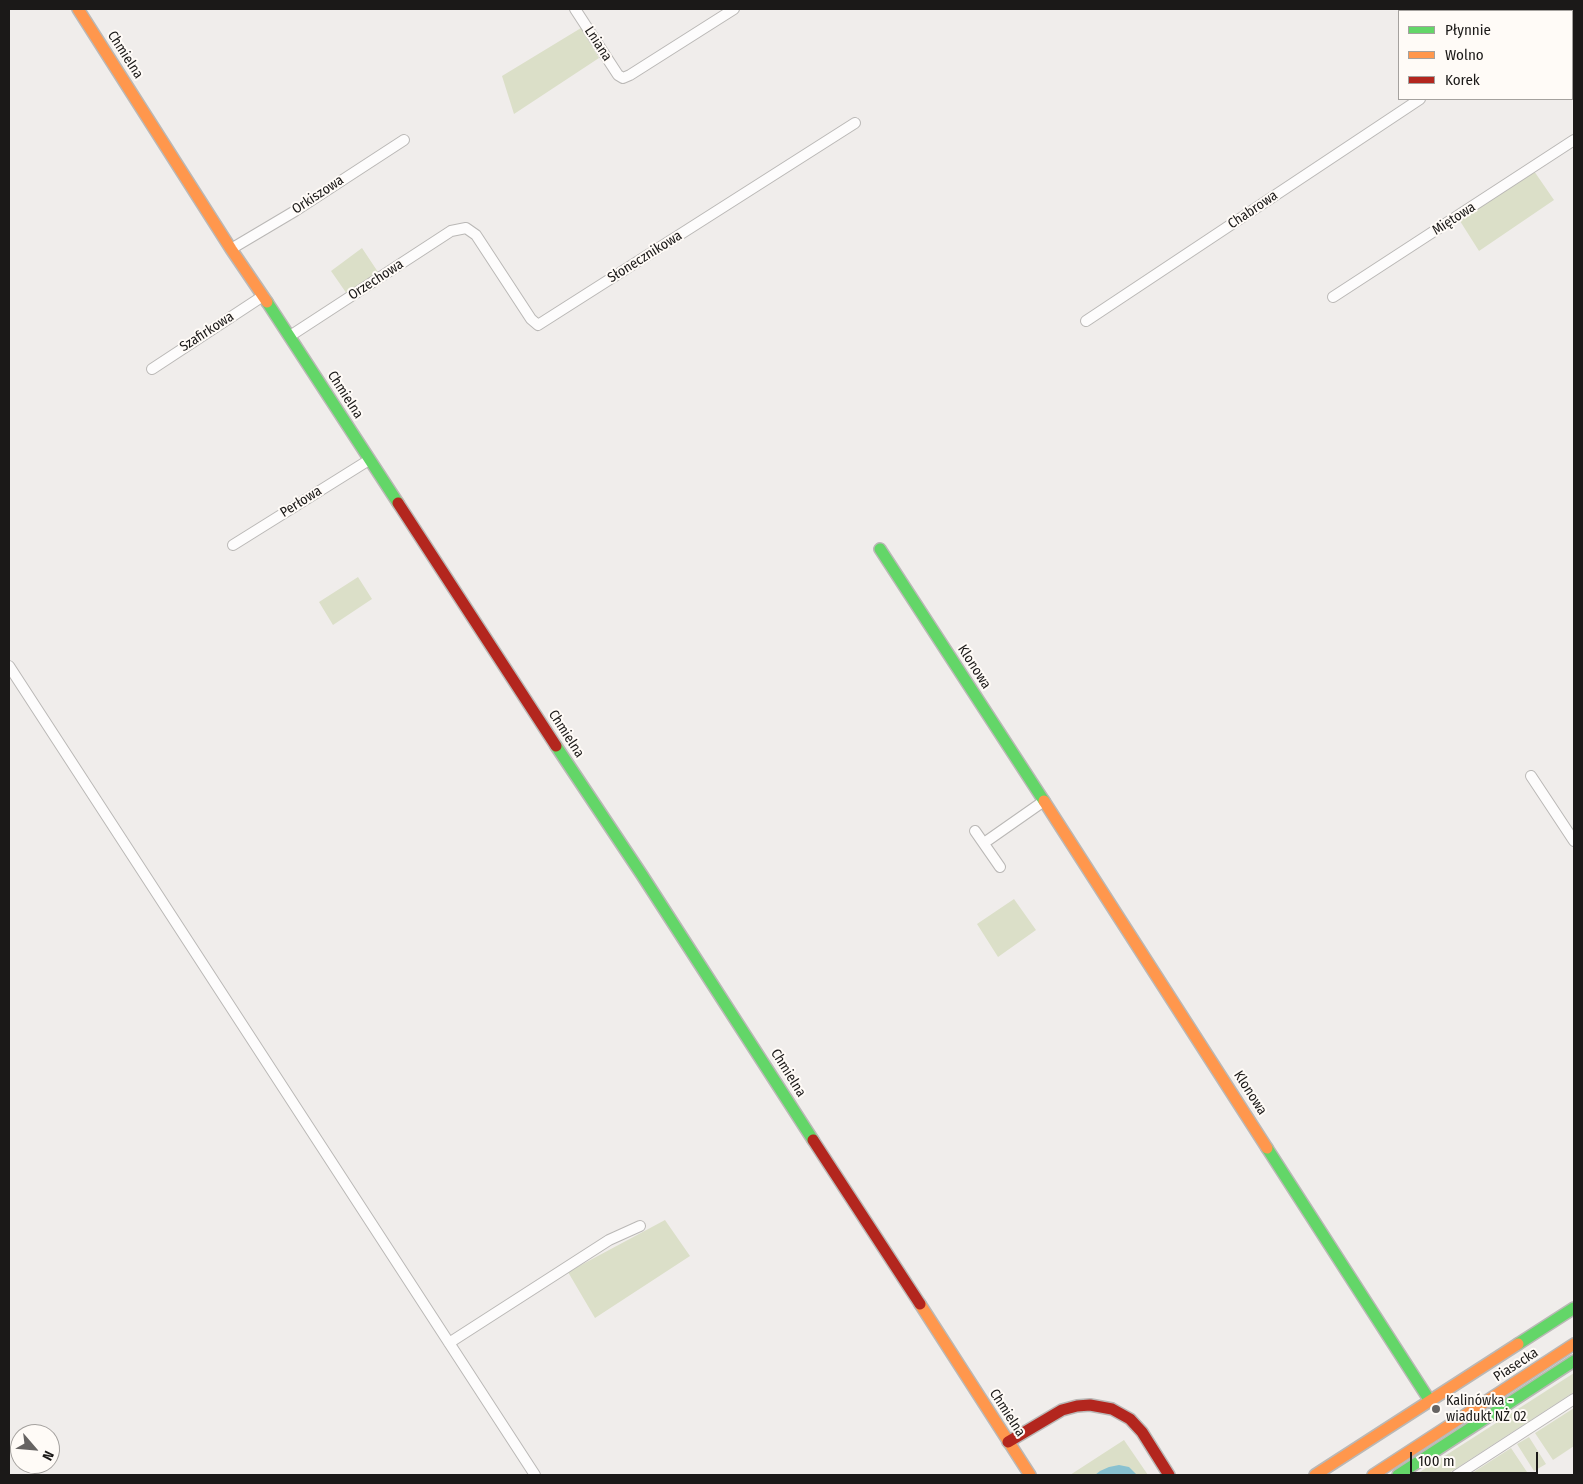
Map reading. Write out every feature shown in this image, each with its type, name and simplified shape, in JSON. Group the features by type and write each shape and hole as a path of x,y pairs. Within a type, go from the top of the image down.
{"main road":[{"name":"Chmielna","path":"78,9 231,249 290,336 1030,1475"},
{"name":"Klonowa","path":"880,549 1430,1401"},
{"path":"1315,1475 1574,1308"},
{"name":"Piasecka","path":"1373,1475 1574,1344"},
{"name":"Piasecka","path":"1398,1475 1574,1361"},
{"path":"1008,1442 1062,1410 1090,1405 1112,1409 1130,1420 1142,1432 1169,1475"}],"street":[{"name":"Lniana","path":"575,9 618,75 622,78 630,75 734,9"},
{"name":"Chabrowa","path":"1086,321 1418,100"},
{"name":"Słonecznikowa","path":"466,228 476,234 531,319 538,325 855,123"},
{"name":"Orkiszowa","path":"231,249 404,140"},
{"name":"Miętowa","path":"1333,297 1574,140"},
{"name":"Orzechowa","path":"290,336 451,231 466,228"},
{"name":"Szafirkowa","path":"152,369 263,296"},
{"name":"Perłowa","path":"234,545 369,460"},
{"path":"9,666 535,1475"},
{"path":"1531,776 1574,841"},
{"path":"984,843 1044,801"},
{"path":"975,831 1000,867"},
{"path":"449,1343 609,1240 640,1226"},
{"path":"1457,1475 1574,1399"}],"green space":[{"path":"581,28 599,58 514,114 502,76"},
{"path":"1534,171 1554,200 1479,251 1460,221"},
{"path":"362,248 378,272 347,294 331,271"},
{"path":"358,577 372,599 333,625 319,602"},
{"path":"1014,899 1036,930 998,957 977,924"},
{"path":"665,1220 690,1256 595,1318 568,1272"},
{"path":"1574,1373 1574,1392 1446,1475 1415,1475"},
{"path":"1574,1408 1574,1446 1553,1460 1535,1433"},
{"path":"1529,1437 1546,1464 1534,1471 1517,1444"},
{"path":"1124,1440 1148,1475 1070,1475"},
{"path":"1511,1448 1529,1475 1469,1475"}],"water":[{"path":"1119,1465 1129,1467 1137,1475 1095,1475 1109,1467"}],"traffic: fast":[{"path":"267,302 398,503"},
{"path":"880,549 1044,801"},
{"path":"556,746 642,875 813,1140"},
{"path":"1267,1148 1430,1401"},
{"path":"1518,1344 1574,1308"},
{"path":"1398,1475 1574,1361"}],"traffic: slow":[{"path":"78,9 231,249 267,302"},
{"path":"1044,801 1267,1148"},
{"path":"920,1304 1030,1475"},
{"path":"1315,1475 1518,1344"},
{"path":"1373,1475 1574,1344"}],"traffic: jam":[{"path":"398,503 556,746"},
{"path":"813,1140 920,1304"},
{"path":"1008,1442 1062,1410 1090,1405 1112,1409 1130,1419 1142,1432 1169,1475"}],"place":[{"name":"Kalinówka - wiadukt NŻ 02","path":"1436,1409"}]}
